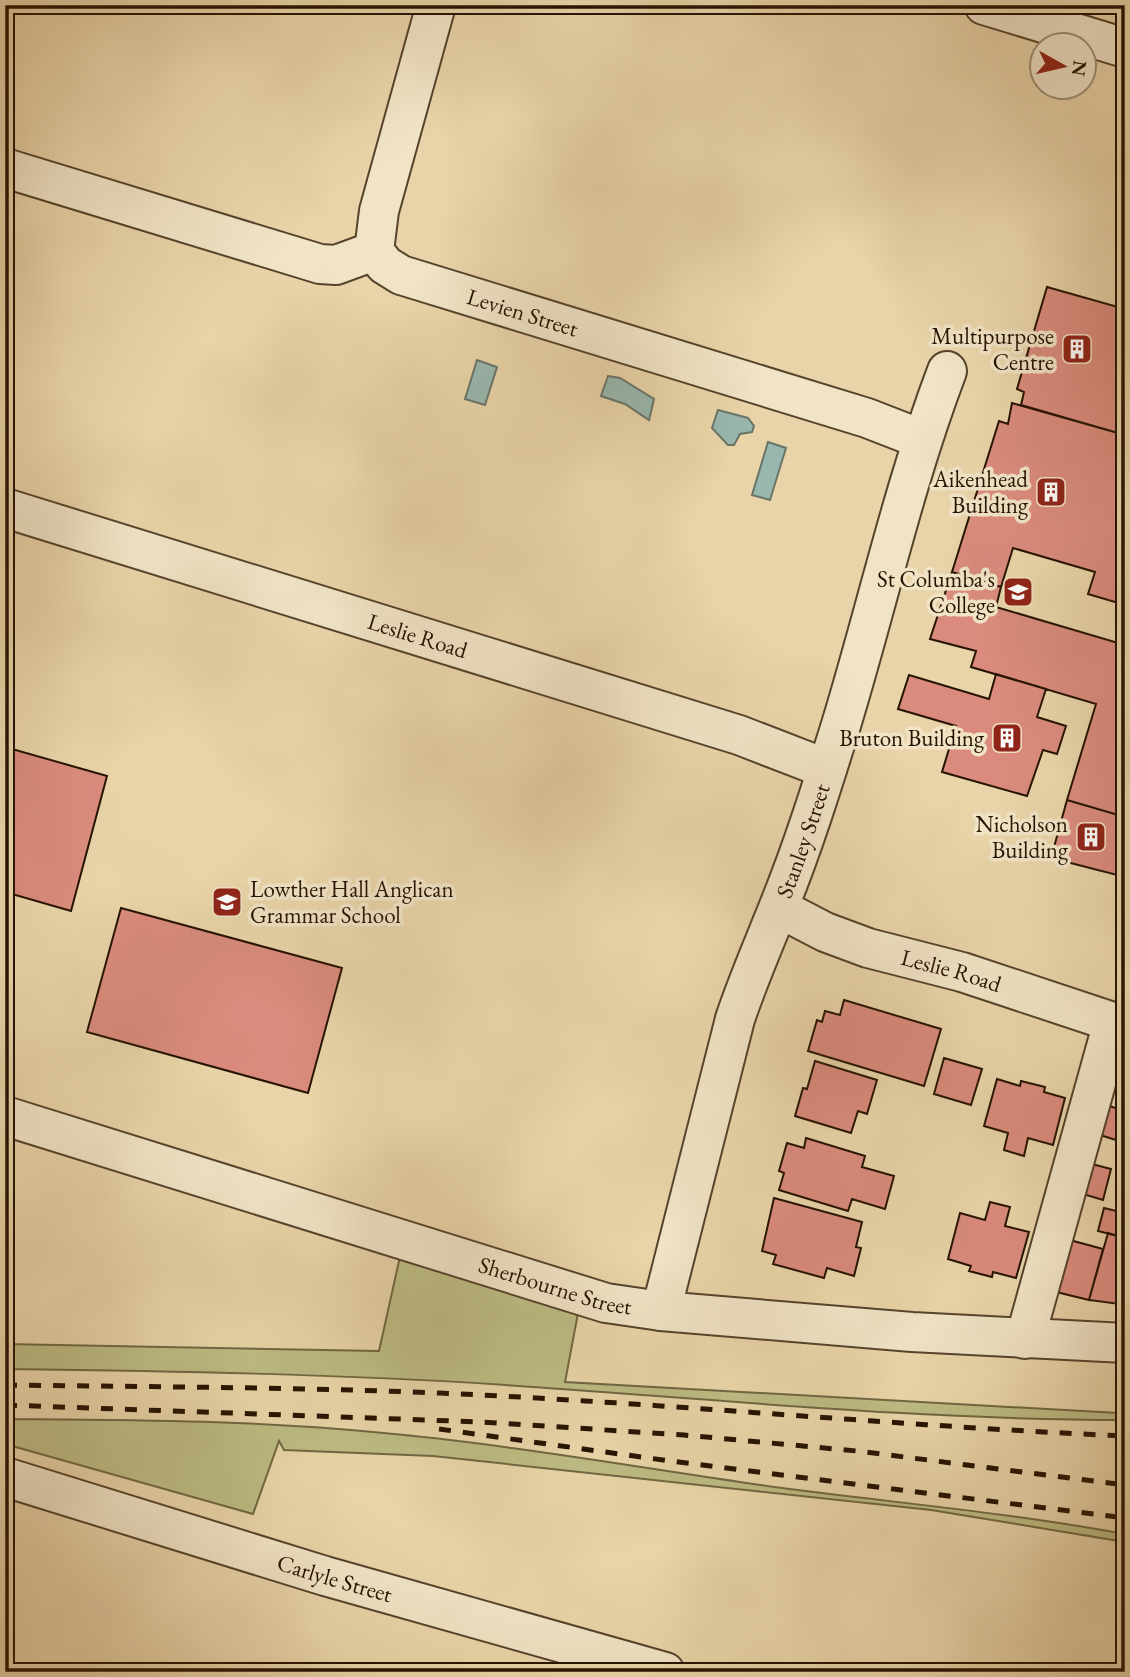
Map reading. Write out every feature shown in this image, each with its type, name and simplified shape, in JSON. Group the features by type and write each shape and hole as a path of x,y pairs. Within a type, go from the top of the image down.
{"street":[{"path":"5,168 320,264 336,265 374,251 379,211 436,5"},
{"path":"984,5 1125,48"},
{"name":"Levien Street","path":"374,251 385,265 401,275 866,418 921,439"},
{"name":"Stanley Street","path":"661,1311 736,1019 756,960 779,908 827,769 921,439 947,370"},
{"name":"Leslie Road","path":"5,508 739,735 827,769"},
{"name":"Leslie Road","path":"779,908 825,932 869,948 962,972 1119,1024"},
{"path":"1025,1339 1119,1024"},
{"name":"Sherbourne Street","path":"5,1116 606,1303 661,1311 1025,1339 1125,1343"},
{"name":"Carlyle Street","path":"5,1477 338,1580 665,1672"}],"shaded area":[{"path":"403,1243 579,1308 565,1382 1118,1413 1120,1365 1125,1367 1125,1420 892,1413 381,1378 5,1369 5,1344 379,1351"},
{"path":"5,1419 235,1423 424,1437 782,1488 1039,1520 1125,1534 1125,1542 931,1510 433,1456 284,1450 279,1441 253,1514 5,1444"}],"water":[{"path":"477,360 497,367 485,405 465,399"},
{"path":"608,376 620,378 654,399 649,420 625,404 601,396"},
{"path":"718,410 748,418 754,426 752,432 740,434 734,445 728,445 712,428"},
{"path":"768,442 786,448 770,500 752,495"}],"building":[{"name":"Multipurpose Centre","path":"1047,287 1125,309 1125,435 1021,405 1024,392 1017,389"},
{"name":"Aikenhead Building","path":"1012,403 1125,435 1125,605 1088,594 1095,572 1013,548 1001,587 952,572 999,421 1008,424"},
{"path":"952,572 1001,587 996,607 1125,645 1125,817 1067,800 1096,704 971,667 976,651 930,639"},
{"name":"Bruton Building","path":"996,674 1046,689 1037,717 1066,726 1057,754 1043,750 1027,796 942,772 956,726 898,709 909,675 989,699"},
{"path":"5,747 107,776 71,911 5,892"},
{"name":"Nicholson Building","path":"1067,800 1125,817 1125,877 1051,858"},
{"path":"121,908 342,968 308,1093 87,1032"},
{"path":"844,1000 941,1029 924,1086 808,1051 817,1020 822,1022 825,1011 840,1015"},
{"path":"944,1058 982,1069 971,1105 934,1094"},
{"path":"815,1061 877,1080 867,1114 858,1111 851,1133 795,1116"},
{"path":"997,1079 1020,1086 1021,1081 1045,1087 1044,1092 1065,1098 1053,1145 1028,1138 1024,1156 1004,1150 1008,1133 984,1126"},
{"path":"1103,1104 1125,1111 1125,1143 1094,1133"},
{"path":"806,1138 865,1156 862,1167 894,1176 885,1209 852,1199 848,1211 779,1190 784,1173 779,1171 787,1143 804,1148"},
{"path":"1125,1154 1125,1173 1120,1172"},
{"path":"1088,1163 1111,1169 1103,1200 1073,1191"},
{"path":"774,1198 862,1222 856,1247 861,1248 854,1276 827,1268 824,1278 773,1264 776,1255 762,1251"},
{"path":"990,1202 1010,1207 1005,1226 1029,1232 1016,1278 993,1272 992,1277 969,1271 971,1266 948,1259 960,1213 985,1220"},
{"path":"1104,1208 1125,1213 1125,1238 1098,1231"},
{"path":"1108,1233 1125,1238 1125,1313 1119,1312 1120,1304 1089,1300"},
{"path":"1066,1239 1103,1249 1089,1300 1052,1291"}],"railway":[{"path":"5,1385 439,1393 1125,1436"},
{"path":"5,1405 482,1422 684,1435 857,1451 1125,1485"},
{"path":"439,1429 1125,1518"}],"place":[{"name":"Multipurpose Centre","path":"1077,349"},
{"name":"Aikenhead Building","path":"1051,492"},
{"name":"St Columba's College","path":"1018,592"},
{"name":"Bruton Building","path":"1007,738"},
{"name":"Nicholson Building","path":"1091,837"},
{"name":"Lowther Hall Anglican Grammar School","path":"227,902"}]}
